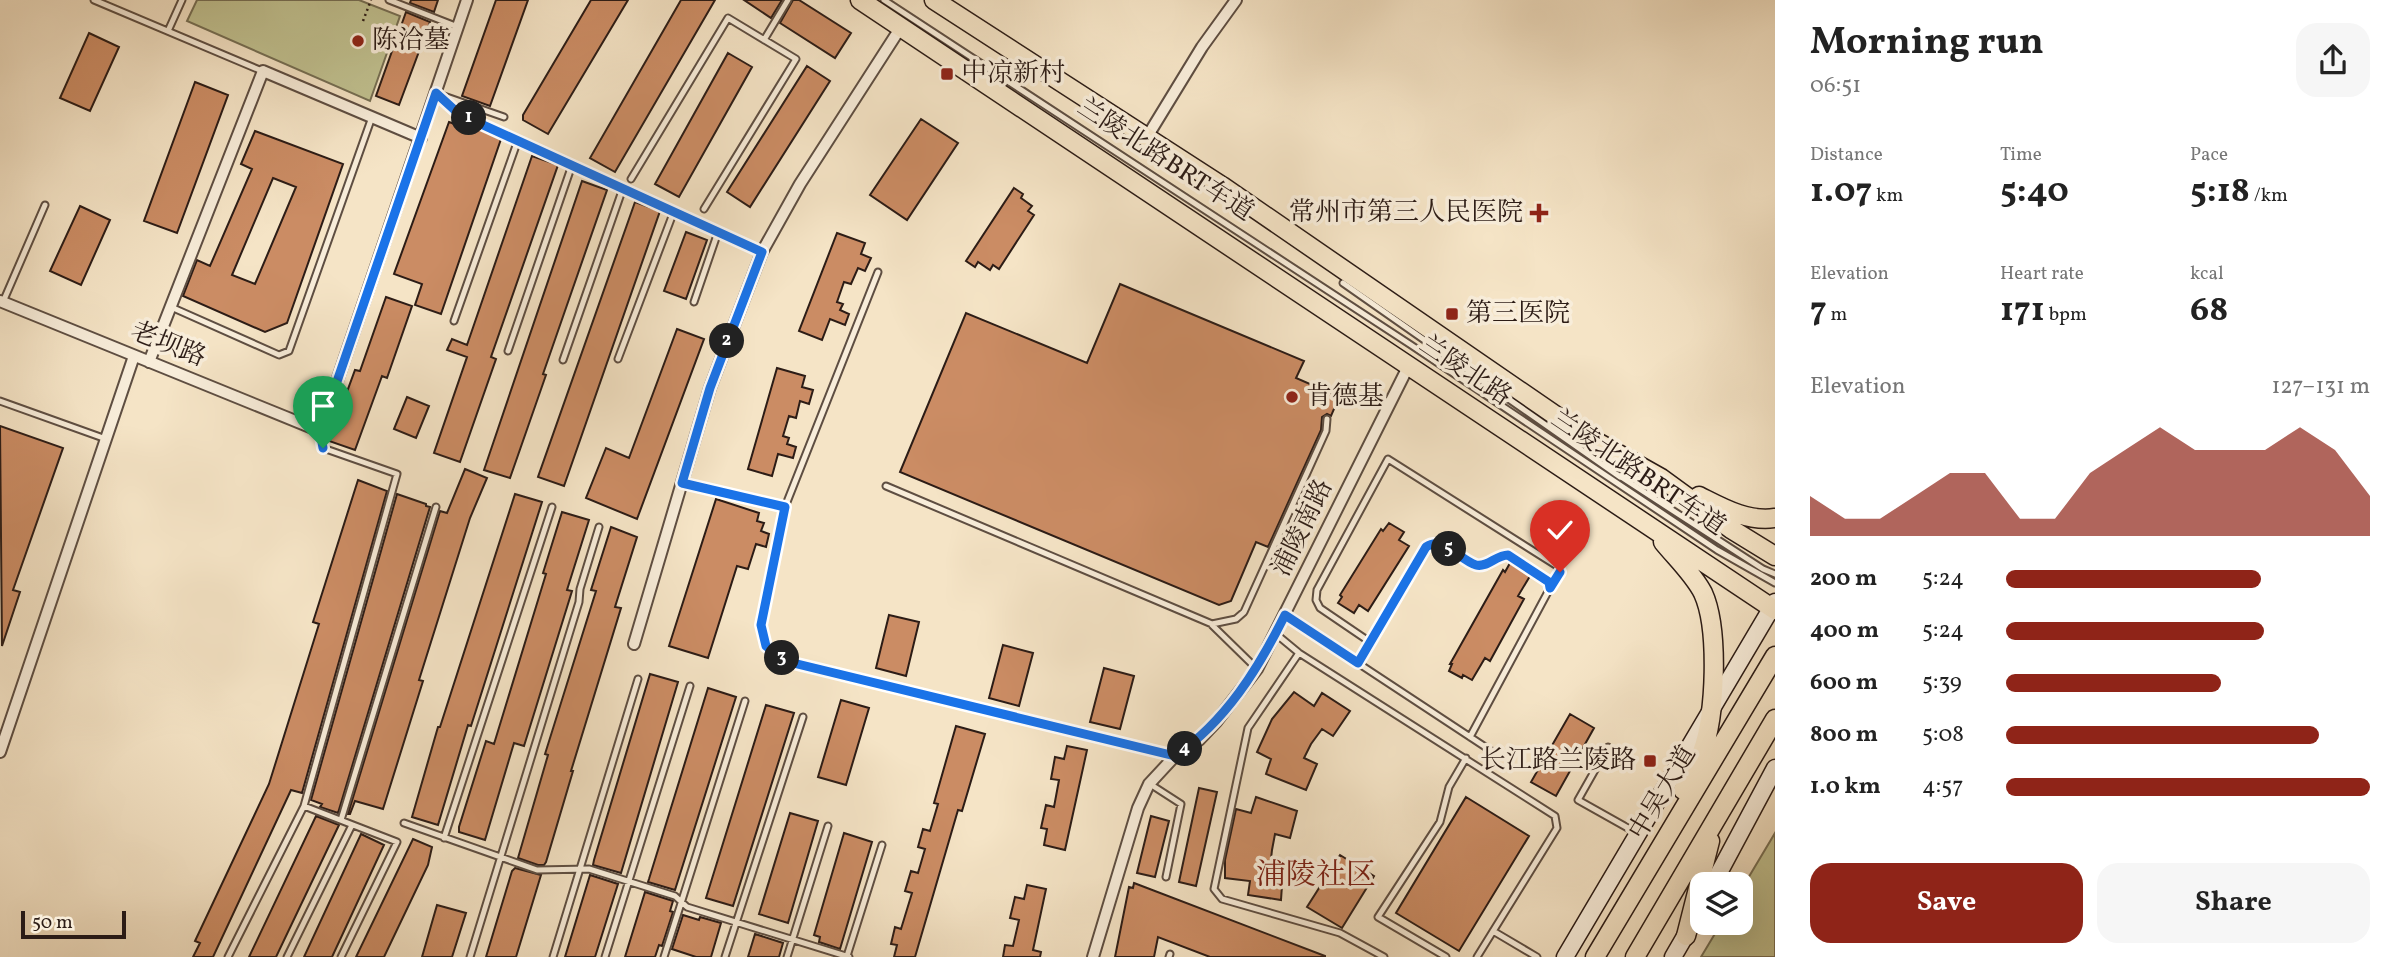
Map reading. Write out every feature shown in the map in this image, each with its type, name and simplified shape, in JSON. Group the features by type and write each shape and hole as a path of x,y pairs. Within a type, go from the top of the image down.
{"main road":[{"name":"兰陵北路","path":"860,0 1774,607"},
{"name":"兰陵北路","path":"934,0 1147,136 1581,433 1661,478 1731,529 1775,556"},
{"path":"1661,478 1738,515 1775,518"},
{"path":"1652,528 1702,590 1711,614 1714,643 1710,712 1703,750 1675,806 1662,845"},
{"path":"1564,957 1774,607"},
{"name":"中吴大道","path":"1595,957 1775,656"},
{"path":"1753,694 1775,685"},
{"path":"1635,957 1775,719"},
{"path":"1719,872 1775,768"},
{"path":"1686,936 1716,820"},
{"path":"1673,957 1690,928"}],"street":[{"path":"320,431 467,0"},
{"path":"1147,136 1202,47 1236,0"},
{"path":"634,645 710,388 762,252 800,184 901,27"},
{"path":"149,362 263,71 421,138"},
{"name":"老坝路","path":"1,301 320,431"},
{"path":"1,747 134,356"},
{"name":"浦陵南路","path":"1093,957 1138,808 1149,784 1175,756 1199,740 1216,722 1257,669 1409,365"}],"lane":[{"path":"94,0 263,71"},
{"path":"168,31 182,0"},
{"path":"389,0 458,27"},
{"path":"764,40 788,0"},
{"name":"兰陵北路BRT车道","path":"884,0 1411,345 1717,550 1775,583"},
{"path":"631,178 728,18 796,59 704,209"},
{"path":"436,93 504,117"},
{"path":"436,93 459,114 762,252"},
{"path":"171,307 279,355 289,351 372,117"},
{"path":"454,321 518,140"},
{"path":"508,351 572,165"},
{"path":"563,360 624,188"},
{"path":"1,301 45,205"},
{"path":"618,359 674,211"},
{"path":"694,302 718,232"},
{"path":"878,272 785,507 761,625 766,646 785,661 1175,756"},
{"name":"兰陵北路BRT车道","path":"1343,284 1620,477"},
{"path":"1507,381 1620,477 1763,569 1775,574"},
{"path":"0,401 106,439"},
{"path":"1212,624 1236,619 1244,612 1326,431 1327,419"},
{"path":"228,957 304,806 397,474 323,448 320,431"},
{"path":"1370,642 1320,608 1316,600 1317,590 1388,459 1557,566 1560,572 1470,737"},
{"path":"682,483 785,507"},
{"path":"886,486 1212,624 1257,669"},
{"path":"341,820 436,507"},
{"path":"444,838 552,508"},
{"path":"470,957 579,601 580,589 599,527"},
{"path":"1358,663 1426,547 1432,543 1440,544 1475,565 1483,566 1500,555 1508,555 1549,582 1550,588"},
{"path":"1285,615 1499,757"},
{"path":"1276,634 1299,653 1555,816 1557,828 1477,957"},
{"path":"1299,653 1248,728 1214,889 1222,899 1340,933 1384,957"},
{"path":"553,957 638,679"},
{"path":"605,957 690,686"},
{"path":"664,957 745,701"},
{"path":"725,957 803,717"},
{"path":"1608,747 1578,800 1638,834"},
{"path":"1446,957 1378,917 1440,822 1449,787 1465,758"},
{"path":"1149,784 1181,804 1166,877"},
{"path":"304,806 397,842 341,957"},
{"path":"404,823 537,870 589,869 675,896 687,906 848,957 883,845"},
{"path":"287,957 352,825"},
{"path":"786,957 828,825"},
{"path":"1493,931 1537,957"}],"path":[{"path":"363,21 371,0"}],"green space":[{"path":"197,0 359,0 400,16 370,101 187,21"},
{"path":"1775,833 1775,957 1701,957 1714,935 1753,935 1752,872"}],"building":[{"path":"411,0 438,0 434,12 410,3"},
{"path":"496,0 528,0 490,106 462,96"},
{"path":"591,0 628,0 548,134 523,120 523,115"},
{"path":"681,0 715,0 615,172 590,158"},
{"path":"744,0 782,0 771,18"},
{"path":"793,0 799,0 851,33 835,58 780,23"},
{"path":"406,12 430,22 399,105 376,96"},
{"path":"89,33 119,47 90,111 60,98"},
{"path":"728,53 752,67 679,197 655,184"},
{"path":"807,66 830,81 750,207 727,192"},
{"path":"195,82 228,95 177,233 144,221"},
{"path":"921,119 958,143 907,220 870,195"},
{"path":"449,122 475,131 477,128 501,139 441,314 415,305 422,284 394,274"},
{"path":"255,131 343,164 287,323 265,332 183,296 197,260 210,266 252,169 241,164","holes":["273,178 296,187 255,284 232,275"]},
{"path":"532,156 558,165 491,357 496,359 460,462 434,453 467,357 447,350 452,339 467,345"},
{"path":"582,181 607,190 510,478 484,470"},
{"path":"1014,188 1023,194 1021,198 1032,206 1028,211 1034,215 999,269 993,265 990,270 978,262 975,267 966,261"},
{"path":"635,202 660,211 564,486 538,477"},
{"path":"80,206 110,220 81,285 50,271"},
{"path":"686,232 707,240 686,299 664,291"},
{"path":"837,233 865,243 861,254 871,258 865,271 858,268 851,284 844,282 837,302 843,304 840,310 849,314 845,325 830,319 822,340 799,331"},
{"path":"1120,284 1304,361 1296,378 1333,394 1337,402 1331,416 1327,414 1322,417 1321,430 1268,547 1256,542 1231,601 1219,605 900,472 966,313 1087,363"},
{"path":"386,297 412,306 387,378 382,376 355,450 329,441 355,370 360,371"},
{"path":"677,329 704,339 637,519 586,498 606,448 629,458"},
{"path":"777,368 805,376 802,387 813,390 809,404 800,401 796,418 789,416 783,436 789,438 787,444 796,447 793,458 778,454 772,476 748,469"},
{"path":"407,397 429,406 416,438 394,429"},
{"path":"0,426 63,448 13,590 20,592 2,646"},
{"path":"465,469 487,478 470,518 419,680 423,681 383,809 355,801 348,814 440,511 447,513"},
{"path":"358,480 387,491 302,793 291,790 213,957 193,957 200,943 195,941 269,784 319,624 313,622"},
{"path":"397,494 430,507 338,813 320,807 322,804 311,800"},
{"path":"515,494 542,502 438,825 412,817 438,727"},
{"path":"716,499 759,513 757,521 764,523 761,531 769,534 766,547 756,544 748,569 737,566 708,658 669,646"},
{"path":"562,512 589,520 567,590 572,591 524,746 514,743 485,840 459,832 459,827 486,741 494,744"},
{"path":"1389,523 1404,532 1399,540 1409,546 1368,611 1359,605 1354,613 1338,603 1342,597 1340,595 1381,529 1383,531"},
{"path":"611,527 637,537 615,607 621,608 546,862 544,865 538,865 518,858 548,755 545,754 596,591 591,590"},
{"path":"1510,563 1530,576 1518,596 1524,599 1490,661 1485,658 1472,680 1463,675 1462,678 1449,671 1450,664 1503,570 1505,572"},
{"path":"889,615 919,622 906,676 876,668"},
{"path":"1003,645 1033,653 1019,706 989,698"},
{"path":"1104,668 1134,676 1120,729 1090,722"},
{"path":"650,674 678,682 621,873 593,865"},
{"path":"708,688 736,697 675,890 648,882"},
{"path":"1294,692 1314,706 1322,693 1350,711 1333,736 1322,729 1311,744 1304,758 1317,764 1306,790 1266,774 1271,759 1257,752 1272,719"},
{"path":"841,700 869,708 846,785 818,777"},
{"path":"766,705 794,713 733,906 706,898"},
{"path":"1570,714 1594,728 1556,796 1531,782"},
{"path":"956,726 985,734 962,811 958,810 915,957 894,957 897,945 891,944 895,927 901,929 912,893 905,891 911,871 918,873 925,849 918,847 923,829 930,831 938,804 934,803"},
{"path":"1067,746 1087,750 1065,850 1044,845 1047,829 1041,828 1046,805 1054,807 1059,780 1051,779 1055,757 1064,759"},
{"path":"1199,788 1217,792 1196,886 1179,882"},
{"path":"1256,797 1297,811 1290,838 1275,834 1272,850 1270,868 1283,870 1281,900 1248,895 1250,881 1225,878 1225,860 1236,809 1251,813"},
{"path":"1466,797 1529,836 1459,951 1396,913"},
{"path":"790,813 818,821 788,923 759,914"},
{"path":"316,816 339,825 276,957 249,957"},
{"path":"1151,816 1169,821 1155,877 1137,873"},
{"path":"844,833 872,842 840,949 819,942 820,937 814,935"},
{"path":"361,834 384,845 332,957 304,957"},
{"path":"413,839 432,847 428,865 384,957 356,957"},
{"path":"1340,855 1374,876 1342,928 1307,907"},
{"path":"515,868 541,875 516,957 486,957 512,871"},
{"path":"590,875 618,884 595,957 565,957"},
{"path":"1134,883 1325,957 1210,957 1158,937 1154,957 1115,957 1129,887 1133,888"},
{"path":"1027,885 1046,889 1033,950 1041,952 1040,957 1003,957 1005,945 1013,946 1019,920 1010,918 1015,897 1024,899"},
{"path":"645,892 673,901 670,911 673,912 662,946 659,945 655,957 625,957"},
{"path":"437,905 466,913 452,957 422,957"},
{"path":"683,915 721,923 711,957 696,957 672,949"},
{"path":"755,934 783,943 779,957 748,957"}],"place":[{"name":"陈洽墓","path":"358,41"},
{"name":"中凉新村","path":"947,74"},
{"name":"常州市第三人民医院","path":"1539,213"},
{"name":"第三医院","path":"1452,314"},
{"name":"肯德基","path":"1292,397"},
{"name":"长江路兰陵路","path":"1650,761"}],"district":[{"name":"浦陵社区","path":"1316,876"}],"route":[{"path":"323,448 320,431 436,93 459,114 762,252 710,388 682,483 785,507 761,625 766,646 785,661 1175,756 1199,740 1216,722 1257,669 1285,615 1358,663 1426,547 1432,543 1440,544 1475,565 1483,566 1500,555 1508,555 1549,582 1550,588 1560,572"}]}
